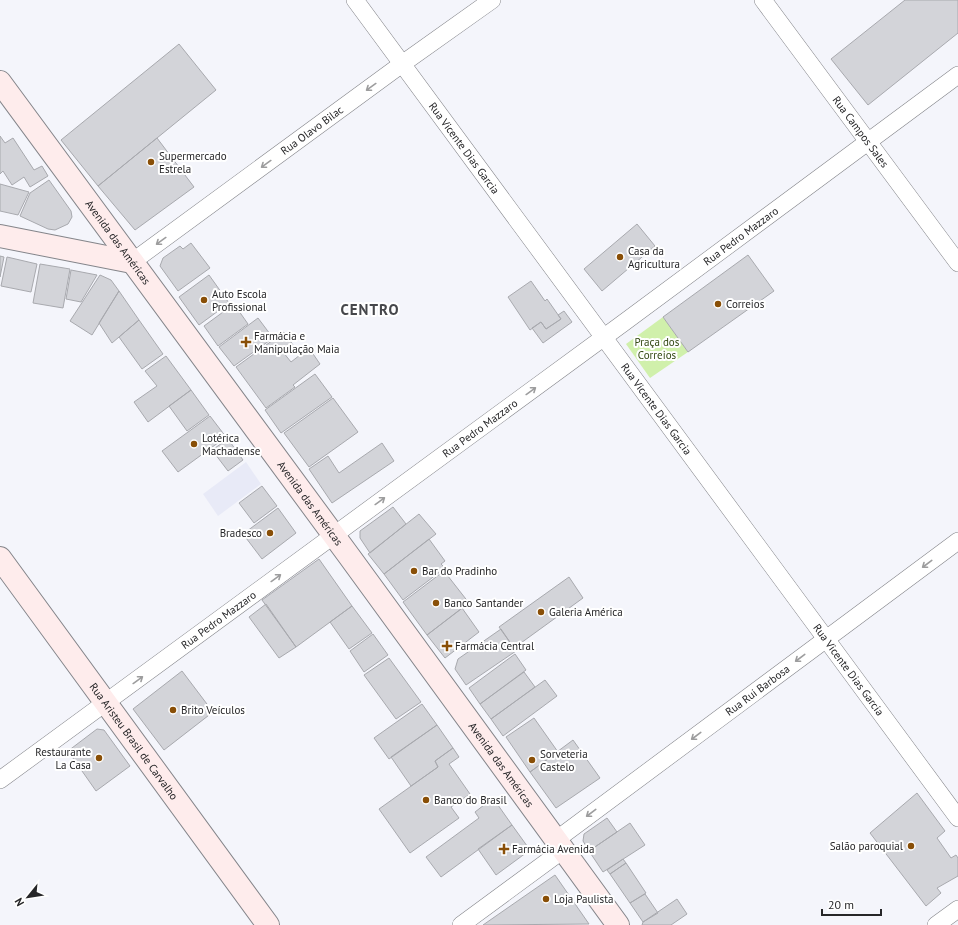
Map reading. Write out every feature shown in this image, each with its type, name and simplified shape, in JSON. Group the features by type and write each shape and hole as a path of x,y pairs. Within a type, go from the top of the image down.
{"main road":[{"name":"Avenida das Américas","path":"0,82 618,925"},
{"path":"0,236 132,262"},
{"name":"Rua Aristeu Brasil de Carvalho","path":"0,558 268,925"}],"street":[{"name":"Rua Vicente Dias Garcia","path":"355,0 958,818"},
{"name":"Rua Olavo Bilac","path":"132,262 402,64 492,0"},
{"name":"Rua Campos Sales","path":"763,0 958,263"},
{"name":"Rua Pedro Mazzaro","path":"0,780 106,704 604,338 867,141 958,75"},
{"name":"Rua Rui Barbosa","path":"461,925 560,845 825,639 958,540"},
{"path":"936,925 958,909"}],"shaded area":[{"path":"246,462 261,484 218,516 203,494"}],"green space":[{"name":"Praça dos Correios","path":"663,317 688,352 650,378 626,344"}],"building":[{"path":"905,0 958,0 958,33 868,105 831,59"},
{"path":"179,44 216,90 98,186 61,140"},
{"path":"0,136 5,143 13,138 34,170 42,166 48,176 30,187 24,177 12,185 3,171 0,174"},
{"name":"Supermercado Estrela","path":"157,138 194,187 135,230 98,186"},
{"path":"49,180 71,211 72,217 68,224 55,230 48,229 20,216 30,193"},
{"path":"0,184 29,192 18,215 0,211"},
{"name":"Casa da Agricultura","path":"637,224 655,246 602,291 584,269"},
{"path":"191,243 210,268 178,291 160,266 163,258 180,246 183,249"},
{"name":"Correios","path":"748,255 774,291 688,352 663,317"},
{"path":"0,256 4,257 0,277"},
{"path":"7,257 37,264 31,292 1,286"},
{"path":"40,264 70,269 63,308 33,303"},
{"path":"71,270 97,275 81,302 66,299"},
{"path":"100,275 111,280 119,291 92,335 70,321"},
{"name":"Auto Escola Profissional","path":"209,275 229,303 199,325 179,297"},
{"path":"531,281 545,301 547,299 561,319 546,329 541,322 530,330 508,297"},
{"path":"119,291 139,320 112,343 99,323"},
{"path":"234,304 248,324 218,346 204,326"},
{"path":"564,311 572,322 543,343 532,328 541,322 546,329 561,319 558,315"},
{"name":"Farmácia e Manipulação Maia","path":"258,318 273,338 234,366 219,347"},
{"path":"139,320 163,354 142,369 119,337"},
{"path":"284,332 293,345 283,352 291,362 309,348 320,364 293,385 295,387 266,408 236,367"},
{"path":"166,356 191,390 148,422 134,402 157,386 145,371"},
{"path":"315,374 332,397 281,433 265,410"},
{"path":"191,390 209,415 187,431 169,406"},
{"path":"333,398 358,432 309,467 284,433"},
{"name":"Lotérica Machadense","path":"210,416 226,437 178,472 162,451"},
{"path":"228,439 243,460 228,471 212,450"},
{"path":"382,443 394,461 332,503 309,469 328,456 339,473"},
{"path":"262,486 277,506 254,523 239,503"},
{"path":"393,507 406,524 370,553 360,538 360,531"},
{"name":"Bradesco","path":"278,508 296,533 262,559 243,534"},
{"path":"419,514 436,534 384,574 368,554"},
{"name":"Bar do Pradinho","path":"429,539 445,561 441,564 445,568 403,600 384,574"},
{"path":"319,559 352,606 296,647 262,600"},
{"name":"Banco Santander","path":"444,571 469,603 427,635 403,602"},
{"name":"Galeria América","path":"569,577 583,598 514,648 499,627"},
{"path":"266,604 296,647 279,658 249,617"},
{"path":"352,606 372,633 349,649 330,622"},
{"path":"462,608 479,632 445,658 427,635"},
{"path":"501,629 516,651 466,685 455,669 458,659"},
{"path":"373,634 388,655 364,672 350,651"},
{"path":"515,654 526,670 480,704 469,688"},
{"path":"389,658 421,702 396,719 364,675"},
{"name":"Brito Veículos","path":"182,671 213,712 164,750 133,709"},
{"path":"524,672 535,687 491,719 480,704"},
{"path":"545,680 557,696 503,736 491,719"},
{"path":"422,704 437,725 389,759 374,738"},
{"path":"534,718 558,752 530,772 506,737"},
{"path":"437,725 453,748 435,761 438,767 411,786 391,757"},
{"name":"Restaurante La Casa","path":"97,729 104,730 130,766 96,791 68,751"},
{"path":"573,740 600,778 556,808 530,772"},
{"name":"Banco do Brasil","path":"453,748 459,757 449,764 470,794 451,807 459,818 410,853 379,809 438,767 435,761"},
{"name":"Salão paroquial","path":"917,793 945,831 937,838 951,858 956,855 958,858 958,876 937,888 941,893 926,906 870,833"},
{"path":"493,798 512,825 441,877 426,857 479,818 475,812"},
{"path":"607,818 617,832 589,851 583,841 584,834"},
{"path":"630,823 645,845 603,872 589,851"},
{"name":"Farmácia Avenida","path":"512,825 530,850 496,875 478,849"},
{"path":"623,859 626,863 610,874 607,870"},
{"path":"626,863 646,893 630,903 610,874"},
{"name":"Loja Paulista","path":"555,875 589,924 483,925"},
{"path":"645,894 658,913 643,922 630,903"},
{"path":"677,899 687,914 671,925 642,925 643,922"}],"place":[{"name":"Supermercado Estrela","path":"151,162"},
{"name":"Casa da Agricultura","path":"620,257"},
{"name":"Auto Escola Profissional","path":"204,300"},
{"name":"Correios","path":"718,304"},
{"name":"Farmácia e Manipulação Maia","path":"246,342"},
{"name":"Lotérica Machadense","path":"194,444"},
{"name":"Bradesco","path":"270,533"},
{"name":"Bar do Pradinho","path":"414,571"},
{"name":"Banco Santander","path":"436,603"},
{"name":"Galeria América","path":"541,612"},
{"name":"Farmácia Central","path":"447,646"},
{"name":"Brito Veículos","path":"173,710"},
{"name":"Restaurante La Casa","path":"99,758"},
{"name":"Sorveteria Castelo","path":"532,760"},
{"name":"Banco do Brasil","path":"426,800"},
{"name":"Salão paroquial","path":"911,846"},
{"name":"Farmácia Avenida","path":"504,849"},
{"name":"Loja Paulista","path":"546,899"}],"district":[{"name":"CENTRO","path":"370,310"}]}
